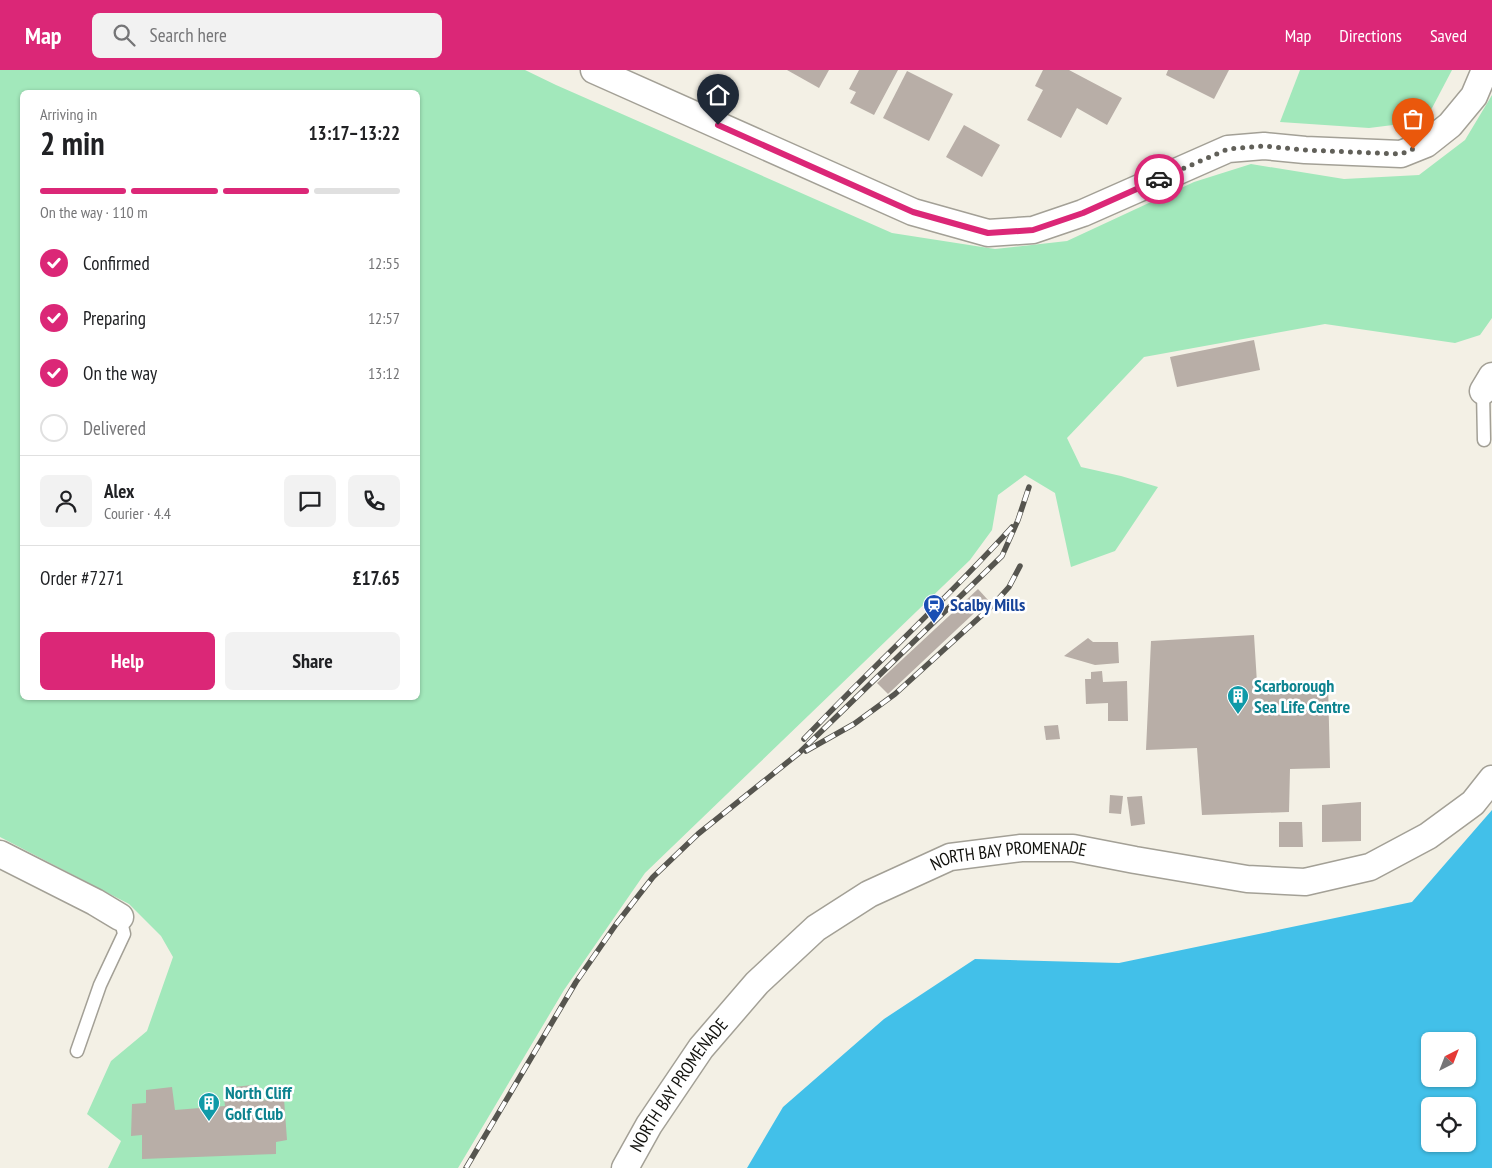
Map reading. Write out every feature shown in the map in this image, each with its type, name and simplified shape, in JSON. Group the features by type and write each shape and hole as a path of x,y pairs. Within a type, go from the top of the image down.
{"street":[{"path":"594,70 913,212 988,233 1033,230 1083,213 1228,149 1264,146 1305,150 1401,154 1426,144 1450,125 1474,96 1485,70"},
{"name":"NORTH BAY PROMENADE","path":"625,1168 649,1125 701,1048 757,983 816,928 869,894 950,857 1020,848 1073,848 1247,879 1305,882 1370,867 1428,836 1473,803 1492,779"},
{"path":"1,857 95,902 120,917"}],"lane":[{"path":"1484,440 1488,383"},
{"path":"77,1051 100,985 124,934 120,917"}],"green space":[{"path":"0,70 525,70 892,233 995,249 1067,241 1194,182 1251,164 1344,179 1419,175 1465,140 1492,95 1492,318 1480,335 1455,343 1325,324 1144,357 1067,438 1081,467 1158,487 1115,551 1071,567 1055,493 1025,475 998,495 992,530 970,560 645,873 564,990 458,1168 108,1168 121,1141 87,1114 111,1061 147,1031 173,957 161,936 129,904 0,837"},
{"path":"1300,70 1452,70 1431,110 1417,122 1369,128 1280,122"}],"water":[{"path":"1492,810 1492,1168 747,1168 783,1107 884,1019 975,959 1119,963 1412,902"}],"building":[{"path":"787,70 829,70 819,88"},
{"path":"859,70 898,70 874,115 850,103 856,92 849,89"},
{"path":"1043,70 1069,70 1122,98 1107,125 1077,108 1061,138 1027,120 1043,90 1035,86"},
{"path":"1168,70 1229,70 1214,99 1166,75"},
{"path":"907,71 953,94 929,141 883,118"},
{"path":"964,125 1000,145 982,177 946,157"},
{"path":"1254,340 1260,370 1177,387 1170,357"},
{"path":"978,589 988,600 888,694 877,683"},
{"name":"Scarborough Sea Life Centre","path":"1254,635 1257,683 1328,682 1330,768 1290,769 1289,812 1202,815 1197,748 1146,750 1151,641"},
{"path":"1088,638 1093,642 1118,642 1119,663 1095,665 1064,656"},
{"path":"1102,671 1103,682 1127,681 1128,721 1108,721 1108,703 1086,704 1085,679 1091,679 1091,672"},
{"path":"1058,725 1060,739 1046,740 1044,726"},
{"path":"1110,795 1123,796 1121,814 1109,813"},
{"path":"1142,796 1145,824 1131,826 1127,797"},
{"path":"1361,802 1361,841 1322,842 1322,805"},
{"path":"1279,822 1302,822 1303,847 1279,847"},
{"name":"North Cliff Golf Club","path":"253,1085 254,1101 284,1099 287,1140 276,1142 276,1154 142,1159 142,1135 131,1136 132,1104 146,1103 146,1090 172,1087 175,1110 225,1106 223,1088"}],"railway":[{"path":"466,1168 576,982 617,923 653,877 698,834 799,753 1002,556 1018,520 1029,487"},
{"path":"804,739 1012,527"},
{"path":"806,751 854,724 895,694 992,606 1009,587 1020,566"}],"way so far":[{"path":"1159,179 1228,149 1264,146 1305,150 1401,154 1413,149"}],"place":[{"name":"Scalby Mills","path":"934,624"},
{"name":"Scarborough Sea Life Centre","path":"1238,715"},
{"name":"North Cliff Golf Club","path":"209,1122"}],"route":[{"path":"718,125 913,212 988,233 1033,230 1083,213 1159,179"}]}
